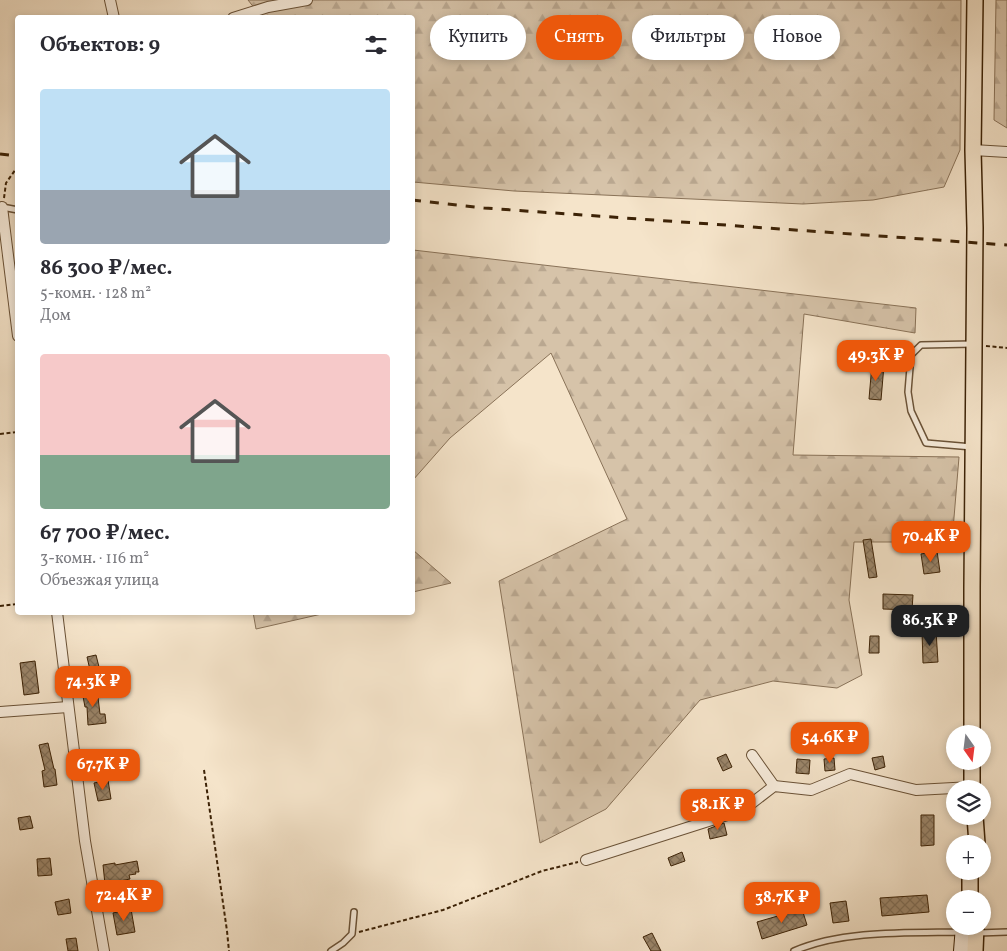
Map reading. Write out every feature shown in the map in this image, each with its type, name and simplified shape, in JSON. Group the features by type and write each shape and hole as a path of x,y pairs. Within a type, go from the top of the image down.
{"main road":[{"path":"972,725 975,0"},
{"path":"961,951 967,935"},
{"path":"968,951 969,935"},
{"path":"971,935 975,951"}],"street":[{"path":"110,0 113,15"},
{"path":"243,15 268,7 306,0"},
{"path":"973,150 1007,152"},
{"path":"2,207 15,316"},
{"path":"57,615 85,841 104,951"},
{"path":"0,712 68,707"},
{"path":"752,755 774,786"},
{"path":"586,860 743,810 774,786 811,790 850,774 916,790 946,789"}],"lane":[{"path":"2,207 15,209"},
{"path":"973,447 926,443 911,411 908,392 911,354 921,345 974,344"},
{"path":"331,951 352,934 354,912"},
{"path":"794,951 810,944 839,938 946,930"},
{"path":"991,931 1007,932"}],"path":[{"path":"2,207 6,183 15,170"},
{"path":"974,344 1007,348"},
{"path":"0,434 15,432"},
{"path":"0,606 15,604"},
{"path":"204,770 229,951"},
{"path":"352,934 443,910 542,871 586,860"}],"green space":[{"path":"248,0 961,0 960,150 944,187 873,200 803,204 514,191 415,182 415,15 256,15 259,14"},
{"path":"996,0 1007,0 1007,128 994,120"},
{"path":"415,250 916,308 915,333 804,314 793,455 959,457 952,542 854,542 849,600 862,675 837,688 773,681 700,700 606,809 540,843 499,581 627,519 551,353 450,438 415,478"},
{"path":"415,552 451,583 415,592"},
{"path":"254,615 317,615 256,629"}],"building":[{"path":"872,364 884,365 881,400 869,399"},
{"path":"871,539 877,577 869,578 863,540"},
{"path":"937,551 940,572 924,574 921,554"},
{"path":"883,594 913,595 912,610 883,609"},
{"path":"922,631 936,631 938,662 923,663"},
{"path":"870,636 879,636 879,653 869,653"},
{"path":"96,655 99,667 90,670 87,657"},
{"path":"35,661 39,693 24,695 20,663"},
{"path":"97,689 100,714 105,714 106,723 88,725 87,707 85,707 82,691"},
{"path":"853,732 857,747 846,750 842,735"},
{"path":"48,743 57,785 44,787 42,771 45,770 39,745"},
{"path":"726,754 732,767 723,771 717,758"},
{"path":"883,756 885,767 875,770 872,758"},
{"path":"834,758 835,770 825,771 824,759"},
{"path":"797,759 810,760 809,774 796,773"},
{"path":"108,780 111,799 98,801 94,783"},
{"path":"921,815 934,815 934,845 921,846"},
{"path":"30,816 33,828 20,830 18,818"},
{"path":"724,823 727,835 710,839 708,829"},
{"path":"682,852 685,861 671,866 668,858"},
{"path":"50,858 52,875 38,876 37,859"},
{"path":"137,861 139,872 129,875 130,879 105,884 103,865"},
{"path":"927,895 929,912 882,916 880,898"},
{"path":"69,899 71,913 58,915 55,902"},
{"path":"846,901 849,921 833,923 830,903"},
{"path":"131,909 135,932 117,935 113,913"},
{"path":"802,909 807,925 762,939 757,922"},
{"path":"652,933 661,951 651,951 643,937"},
{"path":"76,938 78,951 68,951 66,939"}],"railway":[{"path":"0,154 15,156"},
{"path":"415,200 484,208 1007,245"}]}
